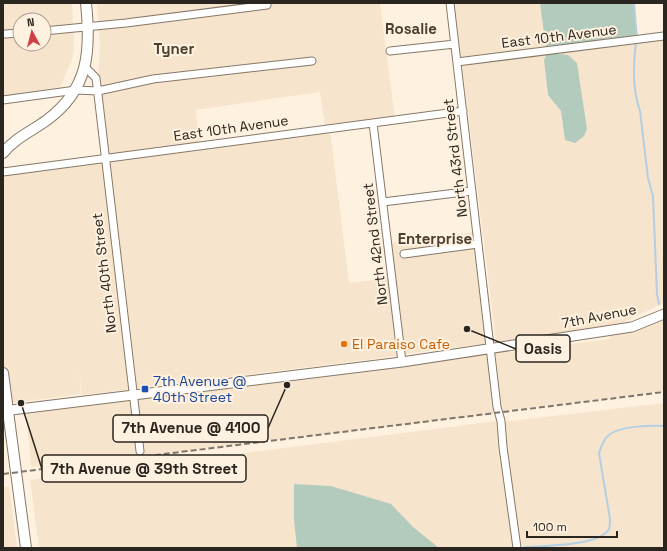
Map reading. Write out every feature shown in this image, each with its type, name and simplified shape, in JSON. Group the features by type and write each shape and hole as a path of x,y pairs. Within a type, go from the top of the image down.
{"main road":[{"path":"3,153 24,134 47,120 64,105 76,90 85,68 88,50 86,3"},
{"path":"3,373 5,410 26,548"}],"street":[{"name":"North 43rd Street","path":"450,3 478,244 517,548"},
{"path":"52,30 88,28 267,5"},
{"path":"4,34 12,34"},
{"name":"East 10th Avenue","path":"457,62 664,36"},
{"path":"390,51 455,44"},
{"path":"3,100 76,90 98,91 153,79 312,62"},
{"name":"North 40th Street","path":"85,68 96,78 98,91 140,451"},
{"name":"East 10th Avenue","path":"3,172 463,111"},
{"name":"North 42nd Street","path":"373,123 402,362"},
{"path":"382,202 472,191"},
{"path":"404,254 478,244"},
{"name":"7th Avenue","path":"5,410 402,362 632,327 664,314"}],"shaded area":[{"path":"3,3 72,3 74,49 72,60 60,87 3,98"},
{"path":"97,3 380,3 395,119 325,127 320,92 196,110 199,143 106,157 97,93 100,46"},
{"path":"454,3 540,3 546,49 461,59"},
{"path":"664,39 664,303 613,327 496,342 462,64"},
{"path":"330,130 349,283 390,278 398,356 137,388 130,324 122,324 131,389 82,395 79,367 81,394 3,404 3,173"},
{"path":"475,232 487,344 404,354 389,243"},
{"path":"664,315 664,391 618,397 617,393 617,397 501,411 494,354 610,339 610,331"},
{"path":"490,352 498,413 183,451 31,467 26,409"},
{"path":"664,403 664,548 39,548 30,480 497,421 508,494 501,422"},
{"path":"9,486 17,548 3,548 3,487"}],"green space":[{"path":"540,3 634,3 637,38 546,49"},
{"path":"547,53 568,55 577,63 587,129 584,136 575,143 565,140 561,111 548,95 544,60"},
{"path":"294,484 331,486 391,504 413,527 439,548 297,548 294,520"}],"waterway":[{"path":"634,3 637,38"},
{"path":"636,42 634,59 634,86 640,111 648,178 653,196 657,294 659,304"},
{"path":"525,547 570,544 583,542 604,535 609,529 610,519 599,453 603,442 612,433 626,428 664,426"}],"railway":[{"path":"3,474 664,392"}],"place":[{"name":"Oasis","path":"467,329"},
{"name":"El Paraiso Cafe","path":"344,344"},
{"name":"7th Avenue @ 4100","path":"287,385"},
{"name":"7th Avenue @ 40th Street","path":"145,389"},
{"name":"7th Avenue @ 39th Street","path":"21,403"}],"district":[{"name":"Rosalie","path":"411,29"},
{"name":"Tyner","path":"174,49"},
{"name":"Enterprise","path":"435,239"}]}
